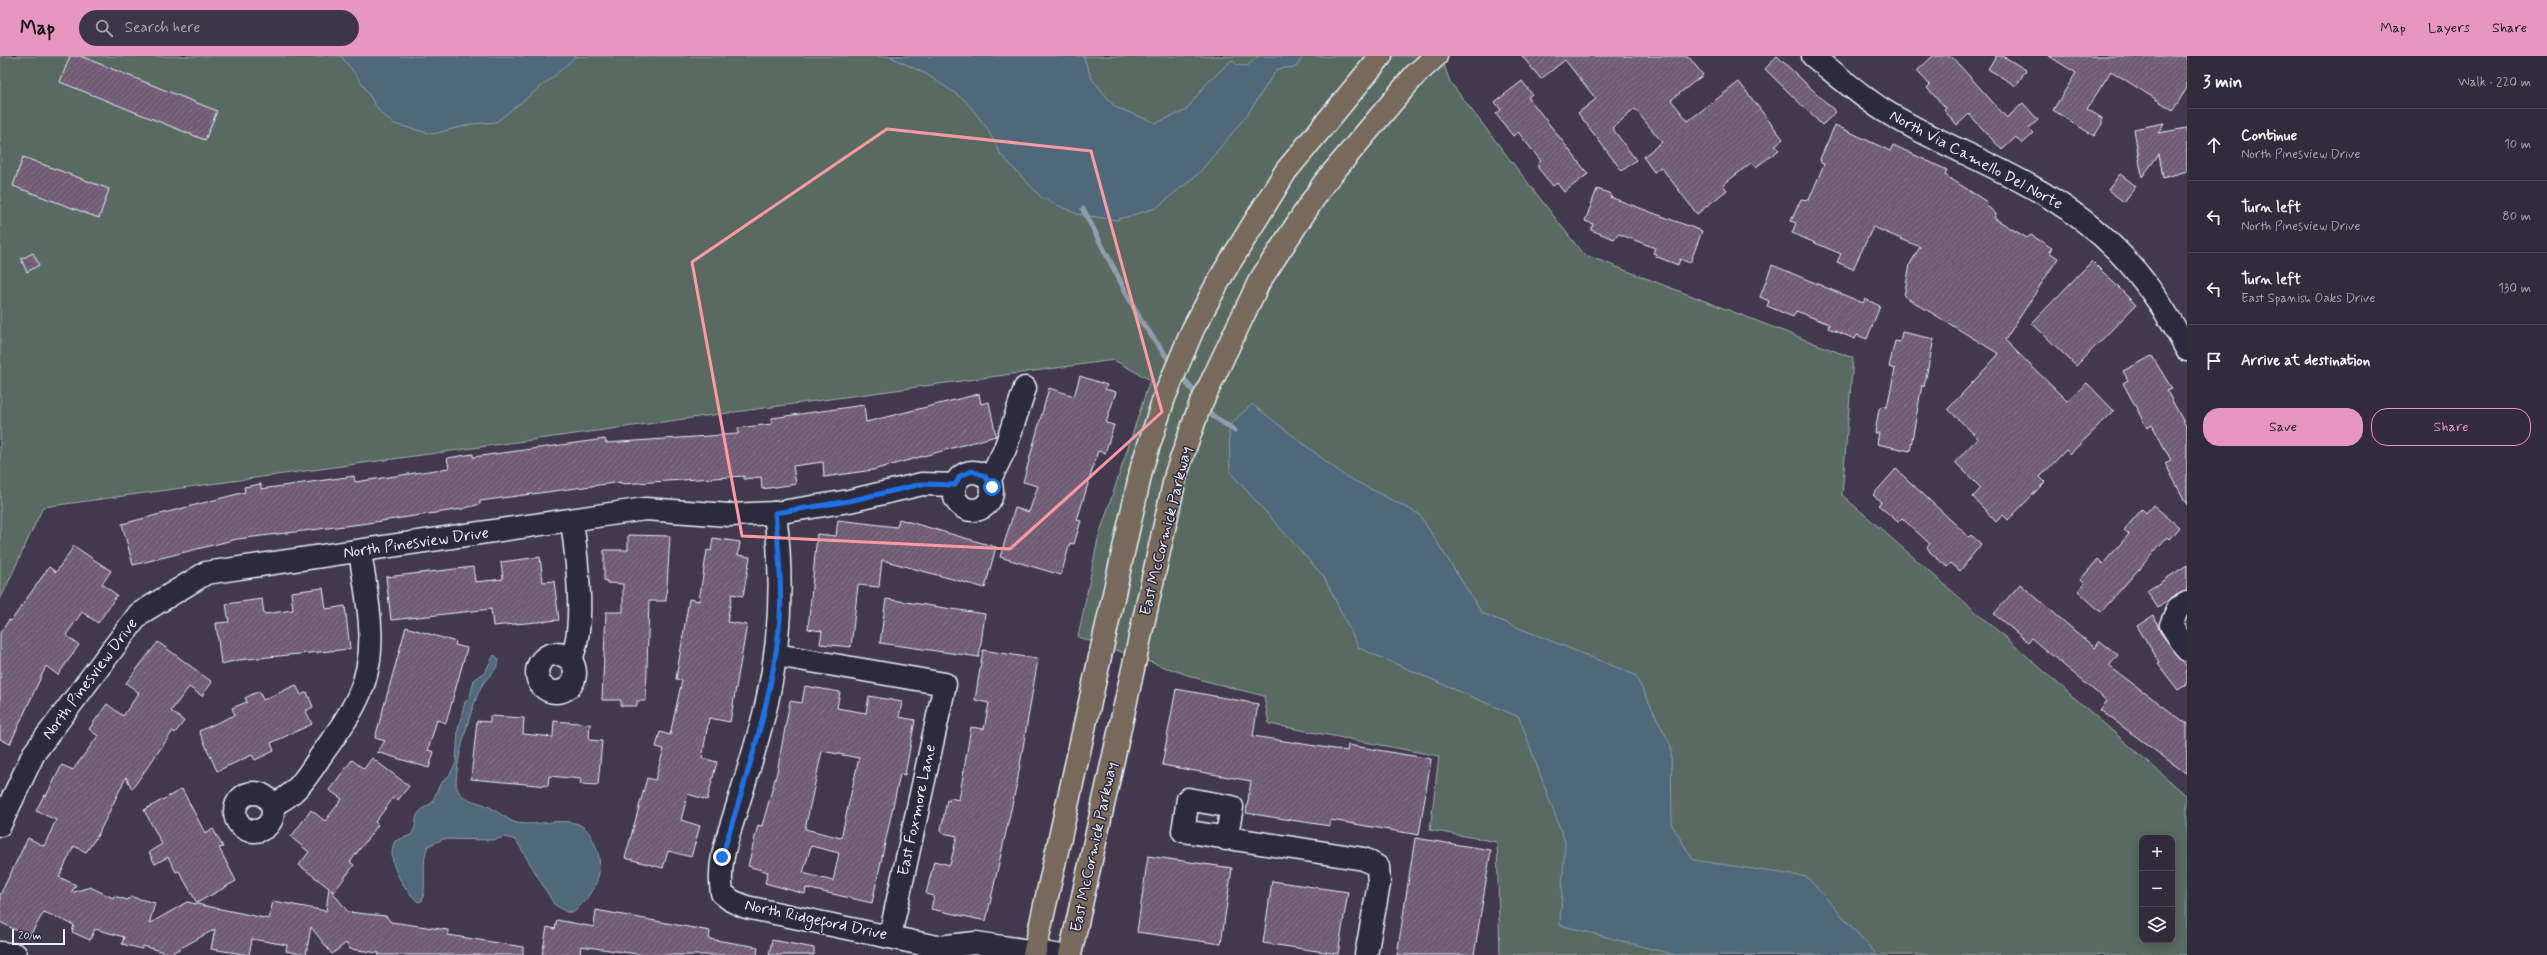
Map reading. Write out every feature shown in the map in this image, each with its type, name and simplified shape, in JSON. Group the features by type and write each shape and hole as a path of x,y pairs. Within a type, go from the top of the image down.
{"main road":[{"path":"1034,953 1142,467 1164,398 1196,322 1222,275 1286,171 1381,56"},
{"name":"East McCormick Parkway","path":"1070,955 1176,474 1199,408 1259,282 1324,183 1414,76 1436,56"}],"street":[{"name":"North Via Camello Del Norte","path":"1813,56 1883,110 2049,197 2097,231 2132,265 2157,297 2187,350"},
{"path":"989,480 1006,449 1025,388"},
{"path":"972,471 979,472 989,480 992,487 990,500 986,505 975,510 963,508 959,504 954,493 955,485 960,476 972,471"},
{"name":"North Pinesview Drive","path":"0,825 34,753 139,614 206,573 360,552 646,509 729,515 775,513 849,501 922,484 955,485"},
{"path":"775,513 781,575 776,655"},
{"path":"570,660 576,650 578,621 578,575 572,520"},
{"path":"272,805 283,801 300,786 348,717 364,682 371,634 360,552"},
{"path":"2187,603 2178,608 2171,625 2187,650"},
{"name":"North Ridgeford Drive","path":"776,655 767,702 722,857 720,877 722,892 732,901 746,907 890,936 942,951 976,943 1034,953 1056,955"},
{"name":"East Foxmore Lane","path":"776,655 945,684 890,936"},
{"path":"1226,839 1364,859 1378,867 1379,884 1366,955"},
{"path":"0,953 16,955"}],"highlighted area":[{"path":"887,129 1091,151 1162,412 1010,549 742,536 692,262"}],"green space":[{"path":"0,56 1441,56 1450,82 1583,254 1853,358 1842,495 2187,796 2187,955 1500,955 1497,842 1430,830 1439,756 1269,724 1264,696 1202,680 1078,637 1098,539 1150,380 1114,360 43,507 0,600"}],"water":[{"path":"341,56 576,56 552,78 496,122 472,124 433,134 394,124 379,111 360,80"},
{"path":"889,56 1083,56 1092,79 1115,107 1156,123 1185,111 1208,82 1232,60 1237,65 1247,66 1259,56 1303,56 1296,67 1277,69 1247,115 1199,173 1156,208 1116,220 1077,214 1042,198 1001,155 987,128 965,100 928,75"},
{"path":"1252,404 1345,476 1419,514 1482,613 1635,675 1671,746 1672,825 1693,860 1807,877 1877,955 1675,955 1560,925 1565,842 1519,717 1359,648 1324,577 1230,472 1229,426"},
{"path":"494,655 499,659 498,664 481,687 464,738 457,768 457,789 469,800 481,803 517,823 532,824 563,821 578,824 587,830 592,838 598,855 600,864 599,873 593,890 574,912 566,912 554,904 516,840 505,837 492,840 443,839 428,846 424,866 424,894 422,901 418,902 401,882 394,865 392,857 395,841 411,835 414,830 417,815 432,803 440,784 449,776 456,763 458,729 465,702 470,697 474,680 485,672"}],"building":[{"path":"70,56 80,56 217,111 205,140 60,82"},
{"path":"1522,56 1688,56 1703,75 1671,100 1688,121 1739,82 1783,139 1775,145 1779,150 1756,167 1752,162 1723,185 1727,190 1697,214 1661,167 1654,172 1643,157 1662,142 1635,109 1612,128 1636,160 1622,171 1578,113 1596,99 1565,60 1541,79"},
{"path":"1777,56 1836,112 1822,125 1765,69"},
{"path":"1933,56 1951,56 2007,118 2023,103 2038,120 2029,128 2034,133 2022,144 2016,137 2002,150 1969,114 1957,125 1944,110 1946,108 1927,88 1930,85 1917,71"},
{"path":"1996,56 2003,56 2026,70 2016,86 1988,69"},
{"path":"2049,56 2187,56 2187,88 2173,110 2111,71 2087,109 2102,118 2102,124 2094,136 2053,110 2076,73"},
{"path":"1522,81 1532,94 1528,97 1588,174 1564,192 1557,183 1553,186 1538,168 1538,164 1541,161 1518,132 1513,136 1496,114 1501,110 1495,102"},
{"path":"2164,123 2158,133 2187,128 2187,171 2163,178 2159,154 2142,177 2134,129"},
{"path":"1835,125 1890,151 1893,145 1947,170 1945,175 1987,202 1986,205 1996,214 1994,218 2027,238 2031,235 2052,248 2049,252 2058,258 2005,340 2067,401 2087,383 2114,411 2070,454 2066,450 2040,477 2045,482 2008,520 2003,515 1996,522 1973,497 1981,488 1955,462 1978,438 1948,409 1999,354 1904,296 1910,264 1920,247 1873,227 1853,269 1837,262 1841,254 1792,233 1796,223 1791,221 1801,199 1809,200 1824,164 1821,163 1820,159"},
{"path":"23,157 109,189 99,218 13,186"},
{"path":"2120,174 2136,186 2124,202 2108,190"},
{"path":"1597,189 1611,194 1610,197 1702,231 1690,263 1680,259 1678,265 1655,256 1656,254 1653,253 1655,248 1619,234 1614,239 1591,230 1593,224 1585,221"},
{"path":"33,253 39,265 27,272 21,259"},
{"path":"2092,261 2136,305 2076,366 2032,323"},
{"path":"1772,265 1863,303 1865,299 1880,306 1867,339 1857,335 1855,339 1828,328 1829,324 1796,311 1793,317 1767,306 1769,301 1760,297"},
{"path":"1902,332 1934,339 1924,387 1922,385 1910,451 1877,444 1879,433 1875,433 1879,409 1882,406 1887,407 1895,369 1889,367 1895,341 1900,342"},
{"path":"2152,356 2172,389 2167,391 2187,428 2187,505 2165,463 2171,460 2152,425 2147,428 2123,383 2128,380 2123,371"},
{"path":"1080,376 1107,385 1105,389 1116,392 1106,423 1114,425 1105,453 1098,451 1077,520 1081,521 1074,544 1070,543 1061,575 1000,557 1015,508 1029,512 1038,486 1023,482 1049,388 1074,396"},
{"path":"979,394 981,404 989,402 996,436 873,470 824,477 823,462 793,466 796,484 762,489 761,477 744,479 744,476 621,484 621,482 480,501 480,504 462,509 361,524 237,539 133,565 122,524 245,492 244,487 261,484 261,489 354,476 355,482 449,468 447,458 473,454 473,457 605,439 606,443 738,434 738,428 772,424 772,418 864,405 866,422"},
{"path":"1896,469 1969,537 1971,535 1981,544 1960,571 1951,563 1947,567 1930,552 1927,547 1930,544 1902,518 1898,522 1878,505 1881,502 1873,495"},
{"path":"2153,505 2179,527 2169,539 2167,537 2101,612 2078,591 2085,583 2081,579 2098,559 2103,564 2129,534 2124,530 2142,509 2146,513"},
{"path":"899,519 996,547 985,588 882,560 879,587 858,585 851,647 820,644 822,631 808,629 817,534 836,536 838,520 897,527"},
{"path":"628,535 670,536 666,601 649,601 646,701 637,701 637,706 621,706 621,700 602,700 606,612 623,612 623,584 607,583 607,581 604,580 604,550 628,550"},
{"path":"713,538 740,542 738,555 750,557 743,596 732,594 727,622 747,625 730,722 709,718 702,758 717,762 707,800 688,794 681,820 700,826 691,857 668,851 663,868 625,858 647,778 655,780 664,749 656,747 660,732 670,735 682,680 676,679 689,599 699,601 707,550 711,551"},
{"path":"74,546 111,571 102,584 117,595 98,623 82,612 66,635 79,645 58,675 46,666 10,744 0,739 0,633 9,620 11,621 49,567 56,572"},
{"path":"540,557 543,582 554,581 559,620 493,626 491,609 391,620 386,577 473,567 475,582 503,579 501,562"},
{"path":"2187,565 2187,591 2172,597 2158,608 2147,591"},
{"path":"2020,584 2095,648 2100,641 2118,655 2109,666 2187,724 2187,774 2100,710 2107,701 2031,638 2028,642 1994,614"},
{"path":"323,588 326,609 345,606 350,649 238,660 221,664 216,623 229,622 226,604 262,599 264,614 293,610 291,592"},
{"path":"886,599 985,614 979,657 880,643"},
{"path":"2154,615 2160,632 2187,668 2187,684 2178,690 2158,664 2160,663 2137,626"},
{"path":"406,627 456,642 455,645 467,648 446,723 437,720 428,750 434,752 429,768 377,752 385,741 375,738"},
{"path":"158,642 212,682 202,696 189,687 171,711 184,721 175,733 173,731 132,789 126,777 98,835 86,852 74,846 59,877 76,885 71,893 90,887 113,898 114,896 127,900 132,897 155,903 149,924 187,902 269,919 273,901 326,911 329,888 299,865 309,852 291,837 311,810 325,821 342,799 329,790 352,760 364,769 372,758 409,786 398,800 394,797 375,822 378,825 350,862 354,865 334,892 331,890 348,912 386,916 391,922 448,930 448,935 523,947 523,955 378,955 379,953 350,949 346,943 332,954 311,927 306,955 286,951 287,945 252,939 249,955 211,949 215,929 170,954 143,946 142,949 122,944 124,937 95,929 90,940 72,932 74,925 44,912 29,937 0,922 0,895 28,838 44,846 56,820 36,811 44,795 46,796 62,765 73,770 98,736 89,729 107,704 123,716 139,693 126,683"},
{"path":"983,650 1038,659 1017,783 986,921 931,909 934,896 926,894 934,861 950,865 957,836 943,833 941,830 947,800 949,801 950,798 959,800 971,727 984,729 989,703 975,700"},
{"path":"296,685 301,695 307,692 313,707 306,711 312,724 271,743 274,751 255,760 252,755 217,771 199,731 235,715 232,708 247,702 245,698 259,691 263,700"},
{"path":"805,686 840,692 837,708 866,713 869,696 902,702 899,717 915,720 905,775 900,774 872,903 806,888 805,894 765,883 768,872 748,866 758,825 762,826 777,772 790,701 802,703","holes":["822,751 859,758 841,838 805,829","811,846 839,853 833,881 803,873"]},
{"path":"1176,689 1258,704 1253,736 1347,751 1348,745 1431,759 1419,835 1331,820 1330,826 1246,813 1251,781 1162,765"},
{"path":"490,716 524,718 523,734 553,737 554,721 590,724 589,740 602,741 598,785 580,784 581,779 549,776 548,786 471,779 477,721 490,722"},
{"path":"182,789 205,833 213,829 223,847 219,848 236,881 197,903 179,871 176,872 168,857 155,864 149,852 162,844 144,810"},
{"path":"1415,838 1491,850 1474,955 1397,955"},
{"path":"1148,856 1232,868 1221,944 1137,932"},
{"path":"1272,881 1348,892 1338,954 1263,943"},
{"path":"596,910 710,931 709,939 758,947 757,955 644,955 581,946 580,955 542,955 547,927 555,929 557,920 594,927"},
{"path":"772,940 814,948 814,955 769,955"}],"waterway":[{"path":"1083,209 1141,321 1172,364"},
{"path":"1180,374 1199,399"},
{"path":"1205,407 1213,416 1234,430"}],"route":[{"path":"722,857 767,702 776,655 780,618 781,575 780,552 775,513 849,501 934,482 955,485 960,476 972,471 979,472 985,476 989,480 992,487"}]}
